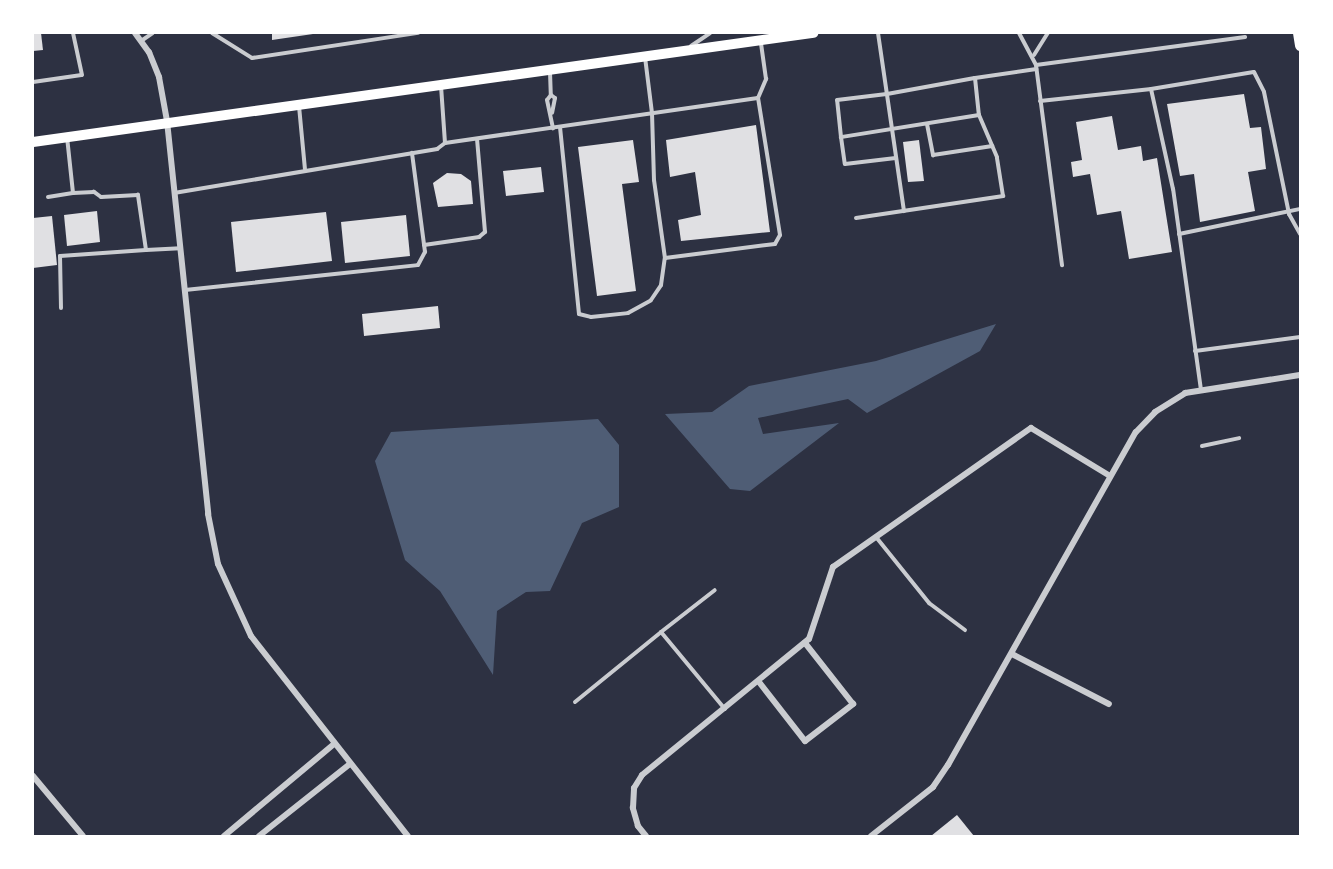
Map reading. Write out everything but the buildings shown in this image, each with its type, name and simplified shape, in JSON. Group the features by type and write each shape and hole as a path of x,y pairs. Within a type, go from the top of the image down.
{"main road":[{"path":"33,142 167,121 299,105 808,33"},
{"path":"1298,33 1300,46"}],"street":[{"path":"135,33 159,77 167,121 208,514 218,564 251,636 408,836"},
{"path":"871,836 933,787 1012,654 1136,432 1155,412 1185,393 1300,375"},
{"path":"646,836 638,826 633,808 634,788 642,775 805,643 833,567 1031,428 1110,476"},
{"path":"759,682 805,741 853,704 805,643"},
{"path":"1012,654 1109,704"},
{"path":"224,836 334,744"},
{"path":"259,836 350,764"},
{"path":"33,776 83,836"}],"lane":[{"path":"33,82 82,75 73,33"},
{"path":"141,41 153,33"},
{"path":"212,33 252,58 418,33"},
{"path":"686,50 710,33"},
{"path":"878,33 904,211"},
{"path":"1019,33 1034,55 1062,265"},
{"path":"1034,55 1048,33"},
{"path":"896,158 845,164 837,100 887,94 1036,67 1245,37"},
{"path":"665,258 775,244 780,235 758,98 766,79 761,40"},
{"path":"560,127 579,314 591,317 628,313 651,300 661,285 665,258 654,180 652,113 645,56"},
{"path":"550,70 551,95 547,100 552,113 553,128"},
{"path":"1040,100 1151,89 1254,72 1264,92 1289,214 1300,234"},
{"path":"856,218 1003,196 992,146 980,115 975,78"},
{"path":"440,85 445,143"},
{"path":"1151,89 1179,234 1201,391"},
{"path":"174,193 305,169 437,149 445,143 758,98"},
{"path":"299,105 305,169"},
{"path":"841,137 980,115"},
{"path":"927,124 933,155 992,146"},
{"path":"67,137 73,193"},
{"path":"424,245 479,237 485,232 477,139"},
{"path":"184,291 417,265 424,245 412,153"},
{"path":"48,196 94,192 101,197 138,195 146,250"},
{"path":"1179,234 1289,214 1300,209"},
{"path":"61,308 60,256 180,248"},
{"path":"1196,351 1300,337"},
{"path":"1202,446 1239,438"},
{"path":"876,537 929,603 965,630"},
{"path":"575,702 715,590"},
{"path":"661,632 725,710"}],"water":[{"path":"996,324 980,351 867,413 848,399 758,418 763,434 839,423 750,491 730,489 665,414 712,412 749,386 876,361"},
{"path":"598,419 619,445 619,507 582,523 550,591 526,592 497,611 493,675 440,591 405,560 375,461 391,432"}]}
